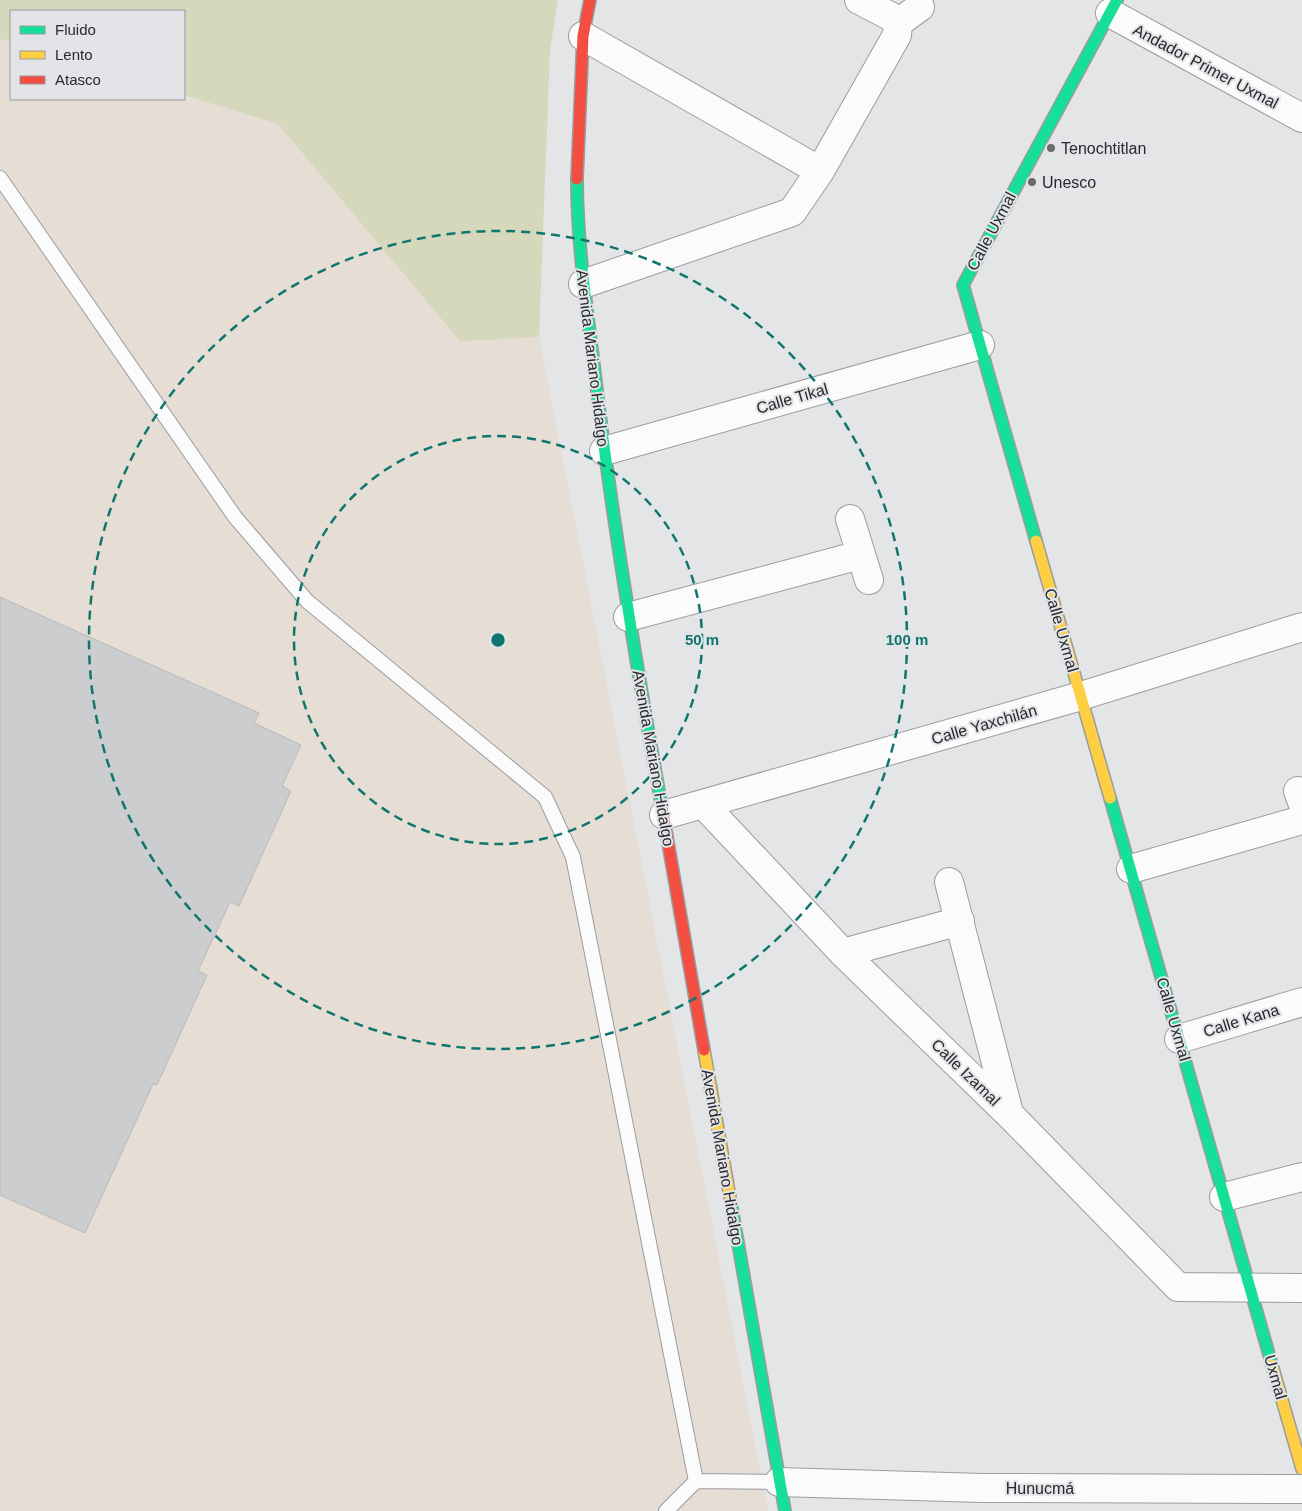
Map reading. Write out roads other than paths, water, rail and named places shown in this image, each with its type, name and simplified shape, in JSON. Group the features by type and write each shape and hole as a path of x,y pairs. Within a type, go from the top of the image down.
{"street":[{"name":"Avenida Mariano Hidalgo","path":"590,0 583,36 576,161 576,222 604,451 628,618 785,1511"},
{"path":"859,0 890,16 898,23"},
{"path":"583,284 792,212 820,171 897,35 898,23 920,7"},
{"name":"Andador Primer Uxmal","path":"1113,7 1302,118"},
{"name":"Calle Uxmal","path":"1113,7 963,285 1250,1286"},
{"path":"583,36 820,171"},
{"name":"Calle Tikal","path":"604,451 980,345"},
{"path":"850,519 869,580"},
{"path":"628,618 860,555"},
{"name":"Calle Yaxchilán","path":"664,815 1081,696 1302,626"},
{"name":"Calle Izamal","path":"704,805 844,953 1009,1113 1178,1287 1250,1286 1302,1288"},
{"path":"1131,869 1302,820"},
{"path":"949,882 1009,1113"},
{"path":"844,953 960,921"},
{"name":"Calle Kana","path":"1179,1039 1302,1002"},
{"path":"1224,1197 1302,1177"},
{"name":"Uxmal","path":"1250,1286 1302,1469"},
{"name":"Hunucmá","path":"779,1482 936,1499 986,1500 1127,1500 1302,1489"}],"lane":[{"path":"0,178 235,518 307,601 545,797 573,857 696,1481"},
{"path":"666,1511 696,1481 779,1482"}],"place":[{"name":"Tenochtitlan","path":"1051,148"},
{"name":"Unesco","path":"1032,182"}]}
